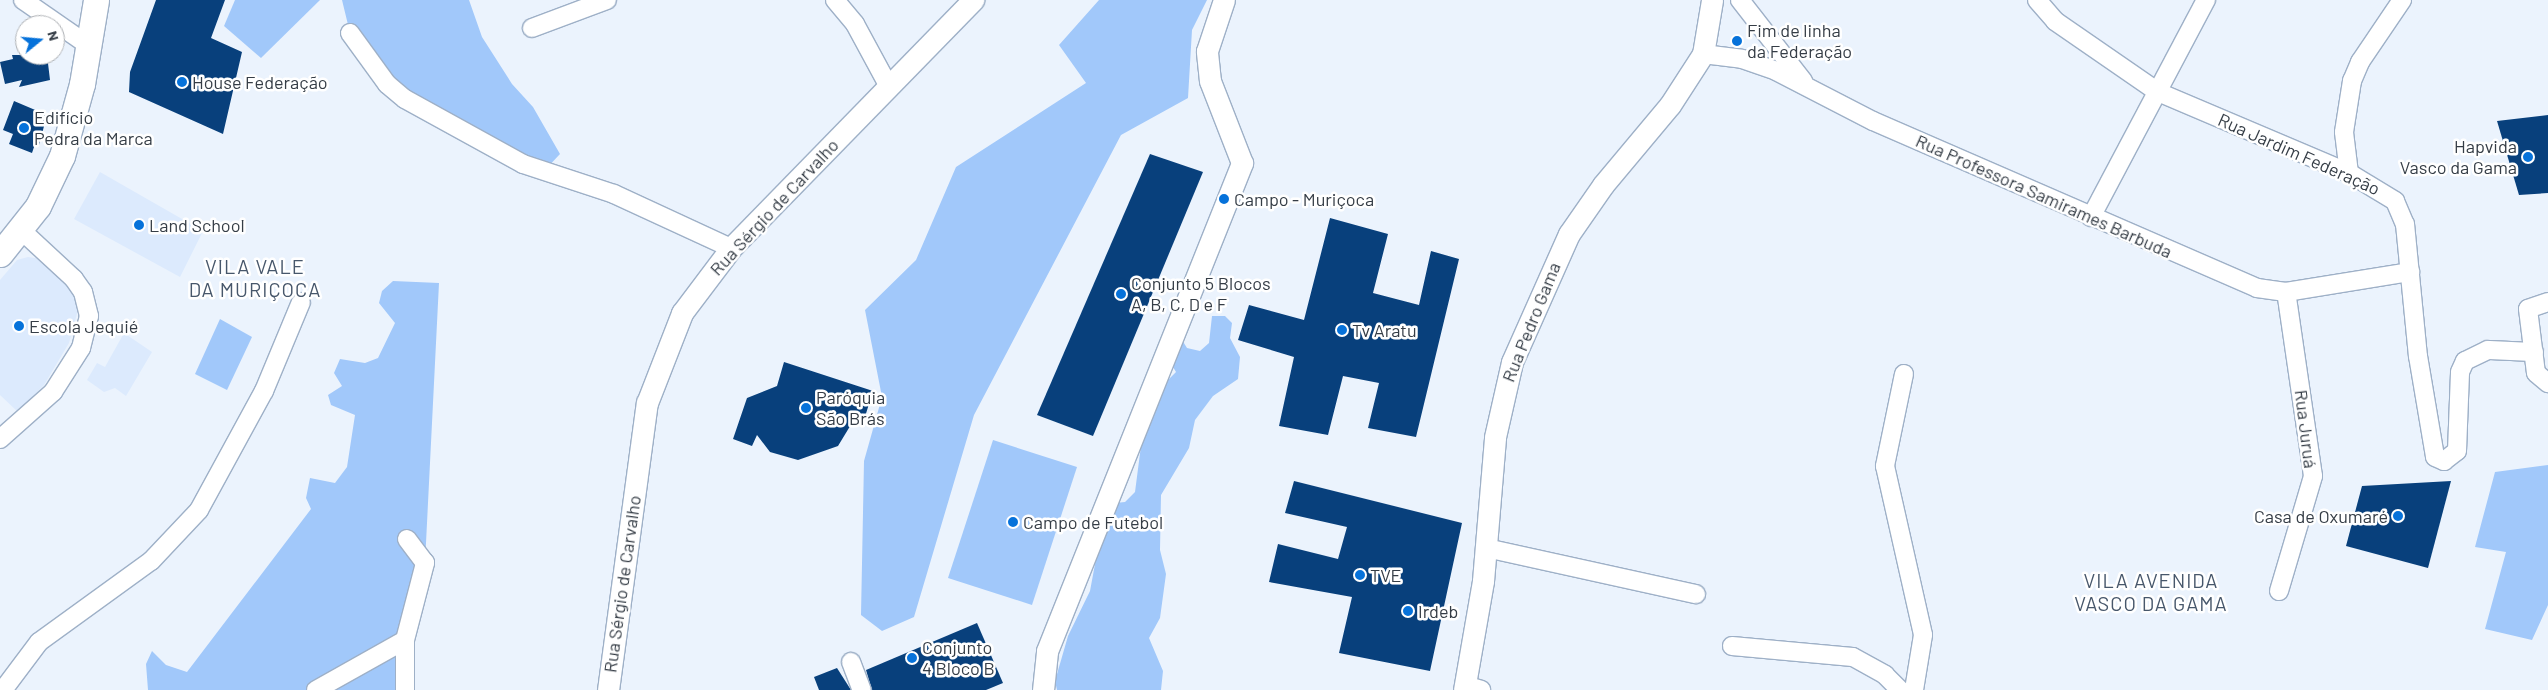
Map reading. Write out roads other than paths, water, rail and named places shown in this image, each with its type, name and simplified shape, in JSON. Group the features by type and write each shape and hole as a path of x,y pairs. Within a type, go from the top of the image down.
{"main road":[{"path":"0,254 21,230 62,156 88,46 96,0"}],"street":[{"path":"23,0 88,46"},
{"path":"532,28 607,0"},
{"path":"834,0 855,24 889,87"},
{"name":"Rua Sérgio de Carvalho","path":"608,690 647,403 682,313 731,248 973,0"},
{"path":"1043,690 1047,652 1242,163 1210,81 1207,50 1224,0"},
{"name":"Rua Pedro Gama","path":"1470,688 1500,404 1545,281 1586,208 1670,105 1703,54 1712,0"},
{"name":"Rua Professora Samirames Barbuda","path":"1740,0 1806,85"},
{"name":"Rua Jardim Federação","path":"2037,0 2055,21 2158,92 2349,173 2395,201 2405,224 2418,356 2432,451 2438,459 2449,460 2457,451 2460,372 2465,361 2488,350 2534,352"},
{"path":"2092,217 2206,0"},
{"path":"2349,173 2344,132 2352,81 2360,62 2402,0"},
{"path":"350,33 386,84 405,99 523,164 614,194 731,248"},
{"name":"Rua Professora Samirames Barbuda","path":"1703,54 1759,64 1806,85 1873,122 2228,278 2286,292"},
{"path":"0,439 53,392 81,348 89,316 83,292 74,279 21,230"},
{"path":"2286,292 2410,272"},
{"name":"Rua Juruá","path":"2279,591 2313,476 2286,292"},
{"path":"3,690 39,642 151,561 199,510 264,391 301,302"},
{"path":"2548,302 2528,309 2538,378 2548,383"},
{"path":"1904,374 1885,466 1923,635 1914,690"},
{"path":"405,690 405,640 425,563 407,539"},
{"path":"1486,548 1696,594"},
{"path":"316,690 405,640"},
{"path":"1732,646 1854,657 1885,675 1900,690"},
{"path":"852,662 862,690"}],"place":[{"name":"Fim de linha da Federação","path":"1737,41"},
{"name":"House Federação","path":"182,82"},
{"name":"Edifício Pedra da Marca","path":"24,128"},
{"name":"Hapvida Vasco da Gama","path":"2528,157"},
{"name":"Campo - Muriçoca","path":"1224,199"},
{"name":"Land School","path":"139,225"},
{"name":"Conjunto 5 Blocos A, B, C, D e F","path":"1121,294"},
{"name":"Escola Jequié","path":"19,326"},
{"name":"Tv Aratu","path":"1342,330"},
{"name":"Paróquia São Brás","path":"806,408"},
{"name":"Casa de Oxumaré","path":"2398,516"},
{"name":"Campo de Futebol","path":"1013,522"},
{"name":"TVE","path":"1360,575"},
{"name":"Irdeb","path":"1408,611"},
{"name":"Conjunto 4 Bloco B","path":"912,658"}],"district":[{"name":"VILA VALE DA MURIÇOCA","path":"255,278"},
{"name":"VILA AVENIDA VASCO DA GAMA","path":"2151,592"}]}
